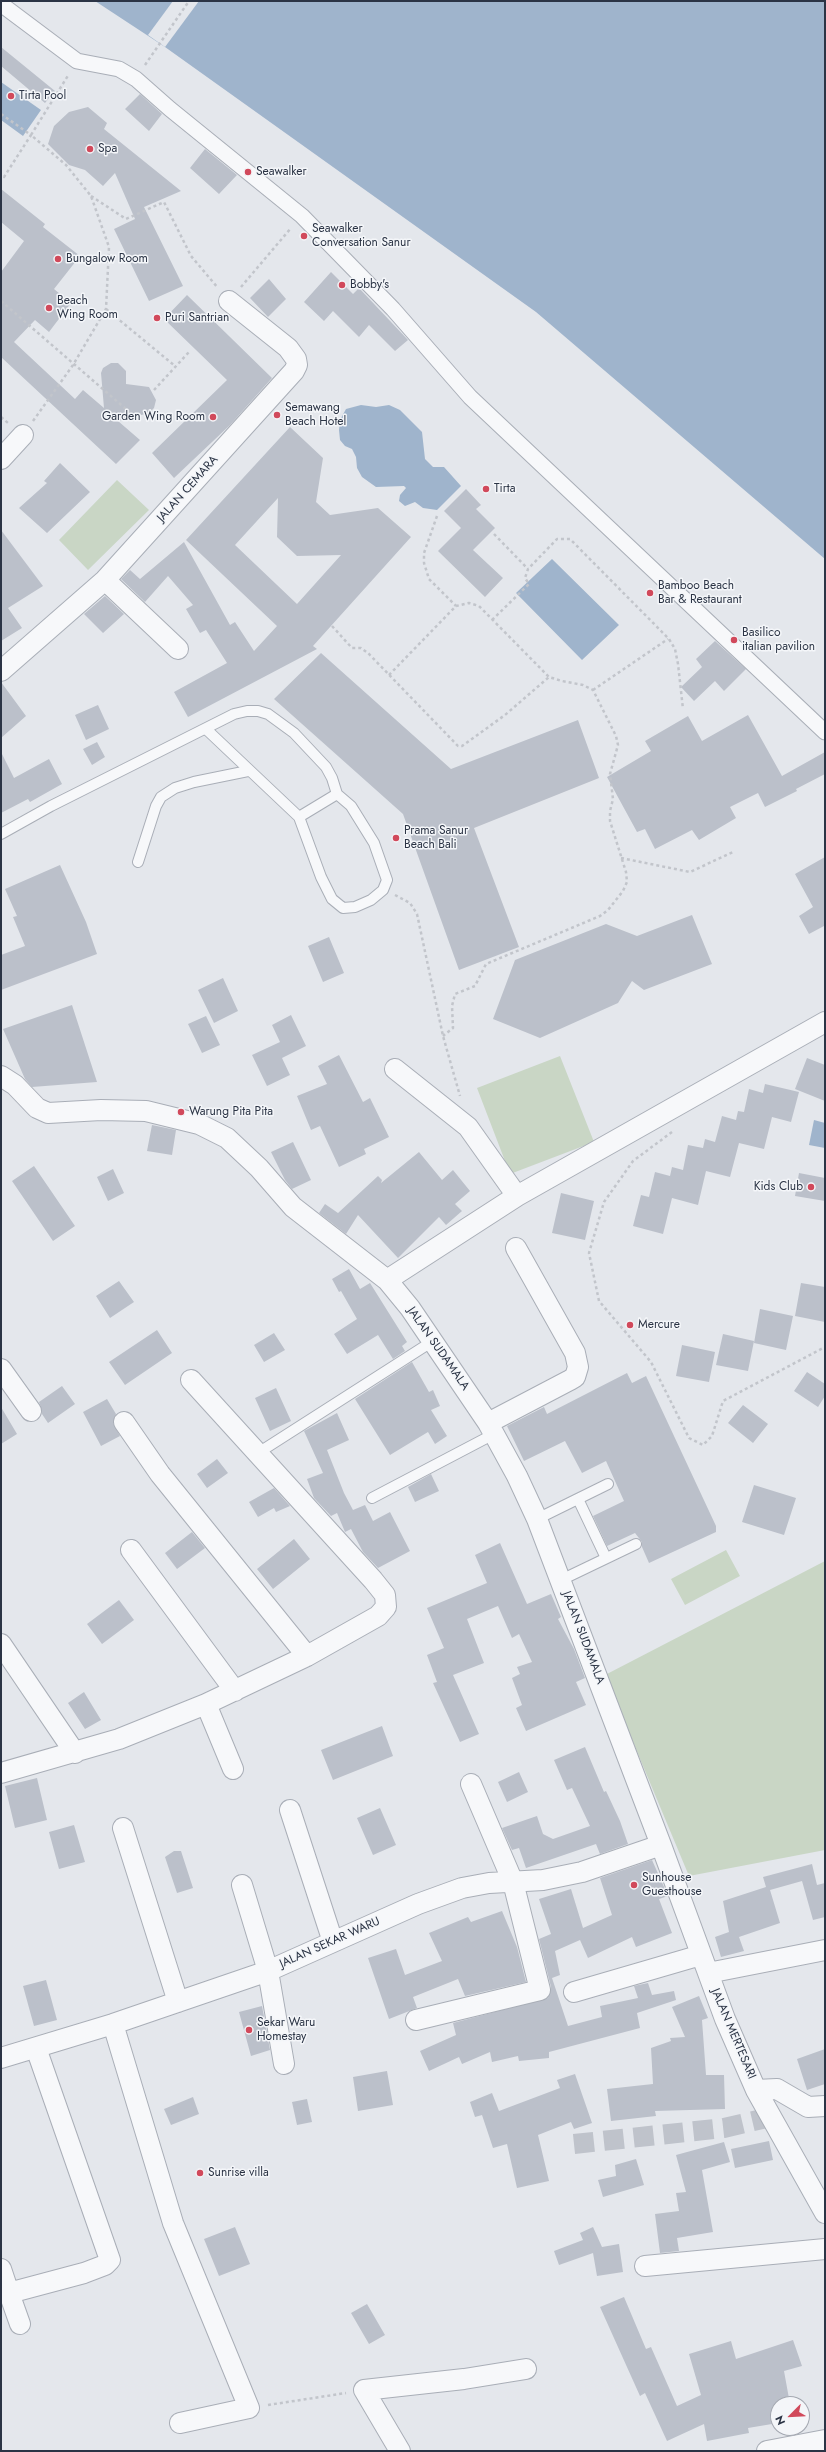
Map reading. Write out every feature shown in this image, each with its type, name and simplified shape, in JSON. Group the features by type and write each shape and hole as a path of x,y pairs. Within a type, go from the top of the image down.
{"street":[{"path":"1,4 77,62 119,70 136,79 170,109 302,216 393,310 470,398 825,732"},
{"name":"JALAN CEMARA","path":"1,671 105,580 294,371 297,365 296,359 288,348 229,301"},
{"path":"1,459 23,435"},
{"path":"105,580 178,649"},
{"path":"387,1280 517,1196 825,1022"},
{"path":"395,1069 468,1127 517,1196"},
{"name":"JALAN SUDAMALA","path":"1,1076 15,1085 38,1108 48,1113 101,1110 146,1111 199,1124 227,1138 244,1152 299,1212 387,1280 410,1308 491,1429 537,1519 661,1846"},
{"path":"491,1429 575,1377 578,1366 575,1354 516,1248"},
{"path":"1,1369 31,1411"},
{"path":"1,1773 75,1753 119,1739 206,1704 306,1656 378,1616 386,1608 387,1600 372,1580 191,1380"},
{"path":"124,1422 160,1474 306,1656"},
{"path":"131,1550 235,1691"},
{"path":"1,1644 75,1753"},
{"path":"206,1704 233,1769"},
{"path":"416,2020 540,1990 513,1882 471,1784"},
{"path":"290,1810 333,1942"},
{"path":"123,1828 178,2002"},
{"name":"JALAN SEKAR WARU","path":"1,2058 113,2024 268,1971 418,1904 462,1888 543,1880 582,1872 661,1846"},
{"name":"JALAN MERTESARI","path":"661,1846 724,2019 756,2090 818,2181 825,2213"},
{"path":"242,1885 268,1971 284,2064"},
{"path":"708,1973 825,1950"},
{"path":"574,1992 701,1955"},
{"path":"113,2024 173,2223 249,2408 180,2423"},
{"path":"10,2293 84,2272 105,2265 110,2260 36,2048"},
{"path":"756,2090 777,2089 808,2107 825,2106"},
{"path":"645,2266 825,2250"},
{"path":"1,2269 20,2324"},
{"path":"400,2451 364,2390 464,2379 526,2369"},
{"path":"767,2451 825,2440"}],"lane":[{"path":"1,834 51,806 234,714 247,711 268,714 294,733 326,767 332,778 337,794 351,806 374,842 386,876 384,890 370,900 355,907 343,908 332,899 321,877 299,817 248,771 218,739 206,729"},
{"path":"138,862 156,806 161,797 175,788 194,782 248,771"},
{"path":"299,817 337,794"},
{"path":"258,1453 433,1341"},
{"path":"372,1498 491,1429"},
{"path":"537,1519 608,1484"},
{"path":"578,1499 606,1558"},
{"path":"561,1580 636,1544"}],"path":[{"path":"136,79 189,1"},
{"path":"1,175 4,177 77,62"},
{"path":"1,114 31,135 66,165 91,196 126,218 164,202 190,256 229,301 302,216"},
{"path":"23,435 73,365 106,309 109,247 91,196"},
{"path":"1,301 73,365 134,416"},
{"path":"106,309 175,366"},
{"path":"154,390 189,352"},
{"path":"437,516 424,553 424,563 429,579 456,606"},
{"path":"494,534 528,569"},
{"path":"492,620 528,584 525,578 528,569 557,540 570,539 669,639 675,649 683,709"},
{"path":"390,675 456,606 469,603 479,606 549,677 583,685 593,690 616,736 618,745 610,774 614,799 610,811 610,822 627,882 623,891 608,910 486,964 475,986 455,994 452,1006 453,1028 443,1036"},
{"path":"332,626 352,648 361,648 368,652 458,746 462,746 505,715 549,677"},
{"path":"593,690 669,639"},
{"path":"621,858 690,872 733,852"},
{"path":"384,890 406,900 417,914 443,1036 468,1127"},
{"path":"677,1129 633,1162 620,1179 604,1202 589,1253 599,1301 650,1362 689,1438 703,1445 712,1436 723,1401 825,1347"},
{"path":"249,2408 364,2390"}],"green space":[{"path":"117,480 149,510 88,570 59,540"},
{"path":"560,1056 594,1142 510,1174 477,1088"},
{"path":"726,1550 740,1576 685,1605 671,1579"},
{"path":"825,1561 825,1850 689,1876 605,1675"}],"water":[{"path":"95,1 825,1 825,559 536,312 165,47"},
{"name":"Tirta Pool","path":"1,82 41,110 23,136 1,120"},
{"path":"361,405 376,407 389,405 400,410 422,432 425,459 433,467 444,467 461,486 437,510 423,508 415,502 405,506 399,501 400,495 406,488 404,486 376,487 362,477 357,468 356,457 352,449 345,446 340,440 339,430 340,420 346,409"},
{"path":"552,559 619,625 582,660 516,593"},
{"path":"814,1120 825,1123 825,1148 809,1145"}],"pier":[{"path":"173,1 199,1 165,47 148,35"}],"building":[{"path":"1,47 55,91 45,103 1,66"},
{"path":"140,94 162,114 149,131 125,109"},
{"path":"88,107 107,123 104,129 181,191 144,207 183,286 149,301 114,229 135,219 115,173 103,186 85,170 69,165 48,144 54,126 69,112"},
{"path":"205,149 237,175 219,194 190,168"},
{"path":"1,189 45,224 43,227 80,256 54,289 71,303 49,332 35,320 14,342 75,399 83,390 104,408 101,373 103,368 111,363 118,363 126,371 126,384 149,387 156,400 154,408 149,413 118,421 140,440 116,464 1,357 1,272 24,241 1,222"},
{"path":"331,272 353,294 359,288 408,340 395,351 369,325 359,337 333,311 324,321 304,302"},
{"path":"269,279 286,299 268,317 250,298"},
{"name":"Garden Wing Room","path":"187,295 272,378 230,425 174,478 152,453 227,380 164,319"},
{"path":"290,427 323,458 316,502 330,515 378,508 411,537 313,646 317,649 188,717 174,692 227,663 206,630 200,633 186,609 193,605 168,576 145,602 121,579 130,570 140,579 184,542 230,625 235,622 254,651 277,626 186,540","holes":["278,498 277,537 297,556 341,555 297,604 235,545"]},
{"path":"60,463 90,492 47,533 19,508 47,483 44,481"},
{"path":"466,489 481,505 476,509 495,528 473,550 503,578 485,597 438,551 461,528 444,511"},
{"path":"1,530 43,586 8,608 22,628 1,641"},
{"path":"105,596 124,614 103,633 84,614"},
{"path":"715,641 746,669 724,691 715,681 694,701 681,687 702,667 696,659"},
{"path":"321,653 451,769 578,720 599,778 474,828 519,947 459,970 403,814 274,699"},
{"path":"1,682 26,716 1,738"},
{"path":"98,705 109,729 86,740 75,715"},
{"path":"748,715 782,776 825,752 825,774 796,789 797,791 765,807 758,793 730,807 736,818 699,840 692,830 655,849 645,829 637,832 607,777 651,751 645,741 688,716 702,741"},
{"path":"97,742 105,757 92,765 83,749"},
{"path":"1,752 14,778 49,759 62,784 30,802 28,799 1,813"},
{"path":"825,857 825,927 824,926 809,934 799,916 813,907 795,874"},
{"path":"60,865 86,922 97,954 1,990 1,955 25,946 13,917 17,916 5,889"},
{"path":"692,915 712,964 644,990 632,981 618,1003 540,1038 493,1019 515,960 606,924 637,936"},
{"path":"329,937 344,973 323,982 308,946"},
{"path":"223,978 238,1011 214,1023 198,990"},
{"path":"72,1005 97,1082 32,1087 25,1079 3,1029"},
{"path":"291,1015 306,1046 282,1058 290,1075 267,1086 252,1055 280,1042 272,1025"},
{"path":"206,1016 220,1045 202,1053 188,1024"},
{"path":"339,1055 363,1102 370,1098 389,1137 364,1149 366,1154 339,1167 320,1126 311,1130 297,1096 327,1084 318,1066"},
{"path":"807,1058 825,1065 825,1101 795,1089"},
{"path":"765,1084 799,1092 791,1122 772,1117 764,1149 739,1143 730,1177 706,1171 698,1205 672,1198 663,1234 633,1226 641,1195 649,1197 655,1172 670,1176 672,1167 683,1170 688,1145 703,1148 705,1139 715,1142 722,1116 736,1120 738,1111 744,1112 749,1089 763,1093"},
{"path":"152,1125 176,1130 172,1155 147,1151"},
{"path":"293,1142 311,1180 292,1189 285,1180 271,1152"},
{"path":"419,1152 442,1180 453,1170 470,1191 455,1204 462,1211 446,1225 439,1217 398,1258 358,1215 346,1234 319,1213 325,1204 338,1213 378,1176 382,1180 381,1183"},
{"path":"34,1166 75,1226 53,1241 12,1181"},
{"path":"113,1169 124,1193 108,1201 97,1177"},
{"name":"Kids Club","path":"799,1173 825,1178 825,1201 795,1196"},
{"path":"561,1193 594,1201 585,1240 552,1233"},
{"path":"349,1269 360,1289 370,1283 407,1342 402,1346 405,1351 393,1359 378,1335 347,1354 334,1334 357,1319 341,1291 339,1292 332,1279"},
{"path":"119,1281 134,1302 110,1318 96,1296"},
{"path":"801,1283 825,1287 825,1322 795,1316"},
{"path":"760,1309 793,1316 786,1350 754,1343"},
{"path":"157,1330 172,1353 125,1385 109,1362"},
{"path":"274,1333 285,1350 264,1362 254,1345"},
{"path":"723,1334 754,1341 748,1371 716,1365"},
{"path":"682,1345 715,1352 709,1382 676,1376"},
{"path":"412,1362 429,1392 433,1390 440,1406 431,1410 447,1436 435,1444 428,1432 390,1455 355,1399"},
{"path":"807,1372 825,1384 825,1396 818,1407 794,1391"},
{"path":"627,1373 632,1383 646,1376 716,1526 716,1532 649,1563 642,1547 642,1542 635,1533 607,1546 593,1516 624,1501 606,1461 582,1473 565,1441 524,1461 507,1426 544,1407 547,1414"},
{"path":"62,1386 75,1404 48,1423 42,1414 39,1402"},
{"path":"276,1388 291,1421 270,1431 255,1398"},
{"path":"107,1399 116,1414 113,1423 120,1436 101,1446 83,1412"},
{"path":"743,1405 768,1424 753,1443 728,1423"},
{"path":"1,1407 17,1434 1,1444"},
{"path":"337,1413 349,1440 327,1450 344,1493 353,1510 365,1505 373,1521 390,1512 410,1551 378,1568 363,1552 351,1529 345,1532 337,1513 331,1516 314,1498 307,1479 323,1473 304,1431"},
{"path":"217,1459 228,1473 207,1488 197,1474"},
{"path":"431,1474 439,1491 415,1502 408,1487"},
{"path":"754,1485 796,1498 784,1535 742,1522"},
{"path":"274,1488 290,1506 276,1512 274,1508 258,1517 249,1502"},
{"path":"192,1532 205,1548 177,1569 165,1553"},
{"path":"294,1539 310,1559 273,1589 257,1569"},
{"path":"500,1543 527,1604 551,1594 561,1617 558,1619 574,1649 585,1678 576,1682 586,1705 526,1731 516,1708 522,1705 512,1678 520,1674 517,1667 532,1662 519,1634 512,1638 498,1606 467,1619 484,1663 453,1675 479,1734 460,1742 433,1683 437,1682 427,1655 444,1648 427,1608 487,1583 475,1555"},
{"path":"119,1600 134,1620 102,1644 87,1624"},
{"path":"84,1692 101,1720 85,1729 68,1703"},
{"path":"382,1726 393,1756 333,1780 321,1750"},
{"path":"585,1747 604,1792 606,1791 620,1821 628,1844 600,1854 596,1844 526,1868 519,1848 512,1850 502,1828 537,1816 543,1834 553,1839 590,1826 572,1788 567,1790 554,1760"},
{"path":"519,1772 528,1792 507,1802 498,1782"},
{"path":"37,1778 47,1820 15,1828 5,1786"},
{"path":"380,1808 396,1845 373,1855 357,1818"},
{"path":"74,1825 85,1862 59,1869 49,1832"},
{"path":"174,1851 181,1851 193,1888 177,1893 165,1857"},
{"path":"652,1860 668,1896 659,1899 672,1933 636,1947 632,1937 588,1958 580,1940 555,1951 560,1975 552,1978 568,2026 602,2017 600,2006 638,1998 634,1986 648,1983 652,1995 674,1991 676,2000 637,2013 640,2028 549,2052 549,2058 519,2061 518,2056 492,2062 490,2052 462,2064 459,2057 429,2071 420,2051 456,2035 453,2023 548,1998 551,1987 539,1939 551,1934 539,1899 571,1889 583,1928 612,1915 600,1878"},
{"path":"812,1864 817,1885 825,1883 825,1917 813,1920 802,1881 770,1890 780,1923 739,1937 744,1951 721,1957 715,1937 729,1932 723,1901 766,1887 763,1877"},
{"path":"502,1911 517,1947 526,1982 465,1996 458,1979 413,1997 417,2008 389,2019 368,1958 396,1949 405,1975 442,1961 429,1933 468,1917 471,1922"},
{"path":"46,1980 57,2020 34,2026 23,1986"},
{"path":"699,1996 708,2018 702,2020 706,2075 724,2075 725,2109 655,2111 656,2116 611,2121 607,2089 653,2084 651,2048 671,2041 670,2038 685,2037 672,2007"},
{"path":"262,2006 270,2050 251,2056 239,2012"},
{"path":"825,2049 825,2084 807,2090 797,2059"},
{"path":"387,2071 393,2105 358,2111 353,2077"},
{"path":"575,2074 592,2123 574,2129 571,2122 538,2135 549,2181 517,2188 507,2144 493,2148 482,2115 475,2117 470,2102 492,2093 499,2111 560,2088 557,2080"},
{"path":"193,2097 199,2114 171,2125 164,2109"},
{"path":"307,2099 312,2122 297,2125 292,2102"},
{"path":"769,2141 773,2160 735,2168 731,2149"},
{"path":"724,2142 730,2162 702,2170 713,2232 677,2238 679,2251 660,2253 655,2214 679,2211 676,2193 686,2192 676,2155"},
{"path":"636,2159 644,2185 603,2197 598,2180 616,2176 615,2165"},
{"path":"235,2227 250,2264 219,2276 204,2239"},
{"path":"593,2227 602,2247 619,2244 623,2272 597,2276 593,2253 559,2265 554,2251 583,2240 580,2233"},
{"path":"624,2297 646,2349 651,2347 677,2406 701,2395 689,2354 731,2341 736,2359 793,2340 802,2366 784,2371 789,2396 770,2396 770,2424 748,2428 749,2433 707,2441 704,2424 667,2441 645,2393 640,2396 600,2307"},
{"path":"367,2304 385,2335 369,2344 351,2313"}],"tunnel":[{"path":"574,2144 724,2128 771,2117"}],"place":[{"name":"Tirta Pool","path":"11,96"},
{"name":"Spa","path":"90,149"},
{"name":"Seawalker","path":"248,172"},
{"name":"Seawalker Conversation Sanur","path":"304,236"},
{"name":"Bungalow Room","path":"58,259"},
{"name":"Bobby's","path":"342,285"},
{"name":"Beach Wing Room","path":"49,308"},
{"name":"Puri Santrian","path":"157,318"},
{"name":"Semawang Beach Hotel","path":"277,415"},
{"name":"Garden Wing Room","path":"213,417"},
{"name":"Tirta","path":"486,489"},
{"name":"Bamboo Beach Bar & Restaurant","path":"650,593"},
{"name":"Basilico italian pavilion","path":"734,640"},
{"name":"Prama Sanur Beach Bali","path":"396,838"},
{"name":"Warung Pita Pita","path":"181,1112"},
{"name":"Kids Club","path":"811,1187"},
{"name":"Mercure","path":"630,1325"},
{"name":"Sunhouse Guesthouse","path":"634,1885"},
{"name":"Sekar Waru Homestay","path":"249,2030"},
{"name":"Sunrise villa","path":"200,2173"}]}
